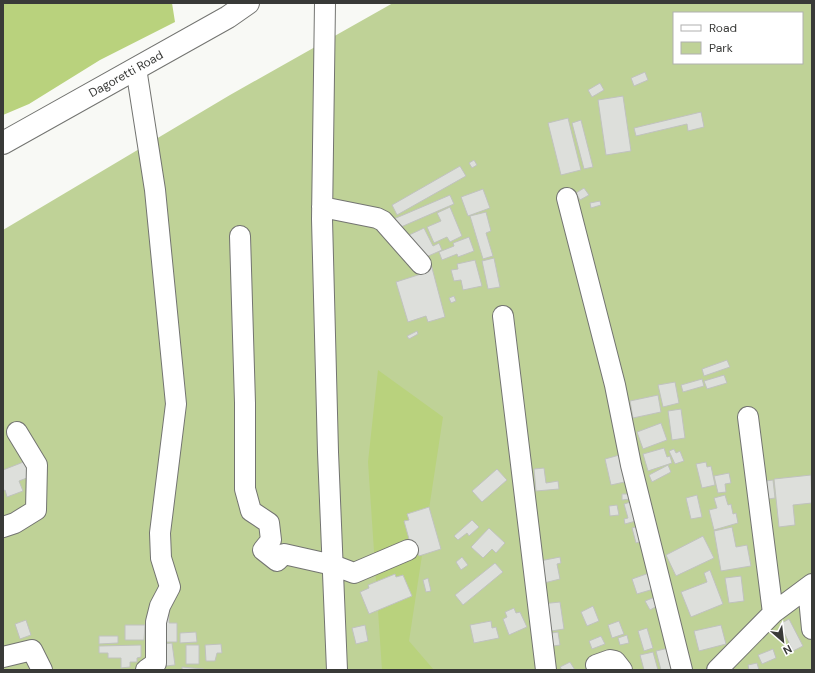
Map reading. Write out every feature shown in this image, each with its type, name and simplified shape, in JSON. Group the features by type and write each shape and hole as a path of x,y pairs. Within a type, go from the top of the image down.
{"main road":[{"name":"Dagoretti Road","path":"3,143 228,17 248,3"}],"street":[{"path":"325,3 322,207 328,452 338,670"},
{"path":"136,68 155,190 176,404 160,533 161,558 170,587 160,606 158,617 156,663 146,670"},
{"path":"567,198 615,385 631,465 682,670"},
{"path":"322,207 377,218 383,221 421,264"},
{"path":"240,236 245,403 245,489 251,511 269,523 271,540 264,550 277,561 284,554 333,565 354,573 408,550"},
{"path":"503,316 546,670"},
{"path":"748,417 774,613"},
{"path":"3,527 15,523 36,510 37,465 17,432"},
{"path":"717,670 774,613 810,586"},
{"path":"810,586 812,629"},
{"path":"3,658 32,650 42,670"},
{"path":"596,665 610,660 614,661 622,670"}],"green space":[{"path":"3,3 172,3 175,22 100,60 29,104 3,115"},
{"path":"393,3 812,3 812,670 3,670 3,230 230,95"},
{"path":"378,370 443,417 409,641 434,670 382,670 368,462"}],"building":[{"path":"645,72 648,80 634,86 631,78"},
{"path":"600,83 604,90 592,97 588,90"},
{"path":"623,96 631,151 606,155 598,100"},
{"path":"701,112 704,127 688,131 687,124 636,136 634,128"},
{"path":"568,118 581,170 561,175 548,123"},
{"path":"581,120 593,167 584,169 572,123"},
{"path":"474,160 477,165 472,168 469,163"},
{"path":"460,166 466,176 397,215 392,205"},
{"path":"584,188 589,195 580,200 576,193"},
{"path":"483,189 490,208 468,216 461,197"},
{"path":"450,195 454,204 394,230 389,221"},
{"path":"600,201 601,205 591,208 590,203"},
{"path":"450,207 462,236 450,242 447,237 434,243 427,227 441,221 437,213"},
{"path":"486,212 491,231 486,233 493,256 483,259 470,216"},
{"path":"424,228 433,246 439,243 442,250 426,257 422,250 415,254 407,236"},
{"path":"469,237 474,251 458,257 457,254 442,260 439,252 454,246 453,243"},
{"path":"494,258 500,287 488,289 482,261"},
{"path":"475,260 482,286 463,290 461,280 454,281 451,270 458,269 457,264"},
{"path":"431,264 445,317 428,322 426,316 408,322 396,282 421,274 419,267"},
{"path":"454,296 456,301 451,303 449,298"},
{"path":"417,331 418,334 409,339 407,336"},
{"path":"727,360 730,367 704,376 702,369"},
{"path":"724,375 727,383 707,389 704,381"},
{"path":"702,379 704,386 683,392 681,385"},
{"path":"675,382 679,403 663,407 658,385"},
{"path":"658,395 661,412 633,418 630,401"},
{"path":"681,409 685,438 672,440 668,411"},
{"path":"661,423 667,440 643,449 637,432"},
{"path":"664,448 667,457 670,456 672,463 648,471 643,454"},
{"path":"674,449 676,453 680,451 684,461 675,464 669,451"},
{"path":"623,454 629,481 611,485 605,459"},
{"path":"26,461 32,476 19,481 23,491 7,497 5,490 3,491 3,470"},
{"path":"706,462 707,467 711,466 715,485 702,488 696,464"},
{"path":"668,465 671,472 652,482 649,475"},
{"path":"544,468 546,483 558,481 559,489 536,491 534,469"},
{"path":"497,469 507,480 482,502 472,491"},
{"path":"729,473 731,483 725,484 726,492 718,493 714,476"},
{"path":"811,475 812,503 793,505 795,525 779,527 774,479"},
{"path":"773,480 775,498 762,500 759,482"},
{"path":"622,494 630,494 630,499 622,500"},
{"path":"697,495 702,517 691,519 686,498"},
{"path":"725,495 728,505 731,504 733,514 736,513 738,523 714,530 709,510 717,508 714,498"},
{"path":"637,500 643,519 625,524 624,519 628,518 624,504"},
{"path":"617,505 619,515 610,516 609,506"},
{"path":"429,507 441,549 419,556 417,548 412,550 404,521 409,520 407,514"},
{"path":"472,520 479,527 469,536 467,533 458,540 454,536"},
{"path":"642,525 646,540 636,543 632,528"},
{"path":"732,527 736,547 747,545 751,566 721,571 714,531"},
{"path":"489,528 505,543 496,553 492,549 483,558 471,547"},
{"path":"703,536 714,558 676,576 666,555"},
{"path":"462,557 468,565 461,570 456,562"},
{"path":"560,557 561,563 557,564 560,579 544,583 540,561"},
{"path":"495,563 503,572 463,605 455,595"},
{"path":"710,570 723,604 691,617 681,592 707,582 704,573"},
{"path":"652,572 657,588 637,594 632,579"},
{"path":"395,574 396,577 403,575 412,596 369,614 360,592 369,588 368,585"},
{"path":"741,576 744,601 729,603 725,578"},
{"path":"428,578 431,591 426,592 423,580"},
{"path":"655,597 659,605 650,610 645,601"},
{"path":"560,602 564,629 545,632 541,604"},
{"path":"593,606 599,621 587,626 581,612"},
{"path":"514,608 516,613 520,612 527,627 509,635 503,619 507,617 505,612"},
{"path":"162,612 169,612 169,623 177,623 177,642 161,642"},
{"path":"789,619 803,646 793,651 780,624"},
{"path":"26,620 31,635 20,639 15,624"},
{"path":"491,621 492,628 496,627 499,638 474,643 470,625"},
{"path":"619,621 624,634 612,638 608,625"},
{"path":"125,625 145,625 144,640 125,640"},
{"path":"365,625 368,641 356,644 352,628"},
{"path":"721,625 726,644 699,651 694,631"},
{"path":"647,628 653,648 644,651 638,631"},
{"path":"196,632 197,642 180,643 180,633"},
{"path":"558,632 560,645 547,647 545,634"},
{"path":"627,635 629,643 620,645 618,638"},
{"path":"99,636 118,636 118,643 99,644"},
{"path":"601,636 605,644 592,649 589,641"},
{"path":"172,643 175,665 166,666 164,644"},
{"path":"221,644 222,653 217,653 215,661 206,661 205,645"},
{"path":"141,645 141,657 137,658 137,662 130,662 130,667 121,668 121,658 108,658 108,653 99,653 99,646"},
{"path":"186,645 199,645 199,664 186,664"},
{"path":"673,647 679,670 661,670 656,651"},
{"path":"773,649 776,658 762,664 758,655"},
{"path":"653,652 658,670 644,670 640,655"},
{"path":"570,662 575,670 562,670 560,667"},
{"path":"757,663 759,670 749,670 748,665"},
{"path":"182,667 204,669 204,670 182,670"}]}
